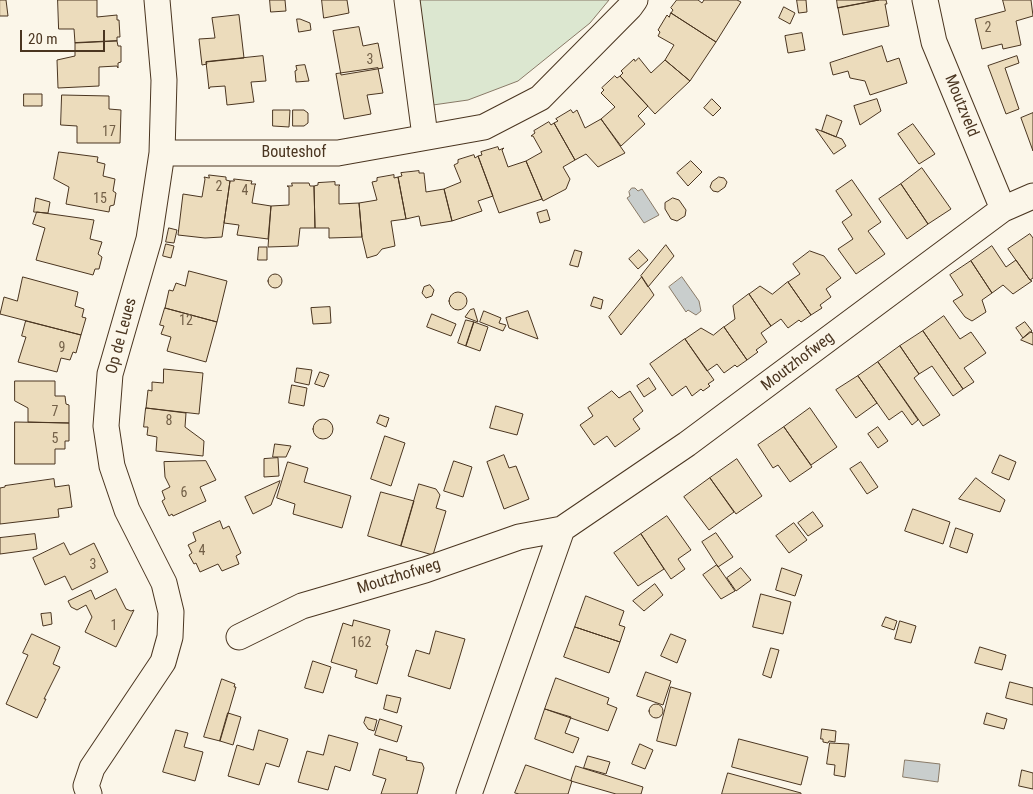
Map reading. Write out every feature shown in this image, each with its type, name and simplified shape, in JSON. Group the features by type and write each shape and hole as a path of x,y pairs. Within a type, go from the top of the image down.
{"street":[{"name":"Op de Leues","path":"89,794 86,786 92,768 163,662 170,638 171,612 164,583 126,510 112,466 106,426 110,374 149,239 162,154 164,80 157,0"},
{"path":"407,0 425,136"},
{"name":"Bouteshof","path":"162,154 338,153 484,127 540,98 635,0"},
{"name":"Moutzveld","path":"925,0 934,42 1003,209"},
{"name":"Moutzhofweg","path":"239,637 302,606 426,570 519,537 562,530 687,444 1003,209 1033,196"},
{"path":"469,794 562,530"}],"green space":[{"path":"420,0 609,0 590,23 518,81 468,100 433,105"}],"shaded area":[{"path":"632,188 638,191 642,189 659,215 644,223 627,198 630,196 629,192"},
{"path":"682,277 699,301 701,311 696,315 688,310 686,312 669,287"},
{"path":"905,760 940,764 938,782 903,777"}],"building":[{"path":"0,0 6,0 8,16 0,16"},
{"path":"58,0 97,0 97,17 117,15 120,37 117,37 117,41 75,43 74,29 59,29"},
{"path":"270,0 285,0 286,11 271,12"},
{"path":"322,0 347,0 349,13 324,18"},
{"path":"677,0 698,0 702,3 704,0 737,0 741,2 716,42 671,13 673,10 671,8"},
{"path":"797,0 806,0 807,12 799,13"},
{"path":"837,0 879,0 838,8"},
{"path":"886,0 889,26 843,35 838,8"},
{"path":"1003,0 1031,0 1033,16 1016,21 1021,45 1003,49 1002,44 982,49 975,19 1005,11"},
{"path":"784,7 795,13 790,24 779,18"},
{"path":"671,13 716,42 690,81 665,60 674,45 658,36 660,32 658,30 667,15 669,17"},
{"path":"239,15 244,58 206,62 207,64 202,65 199,39 215,38 212,18"},
{"path":"297,19 310,23 311,30 299,32"},
{"path":"359,27 363,46 378,43 383,68 341,75 333,31"},
{"path":"802,33 805,50 788,53 785,36"},
{"path":"117,41 118,46 121,46 121,62 118,63 118,68 117,66 99,67 99,86 58,88 57,60 75,56 75,43"},
{"path":"882,46 887,62 899,58 907,83 870,95 865,81 850,78 848,71 833,75 830,63"},
{"path":"263,56 266,81 251,82 254,102 227,105 225,86 210,87 209,89 206,62"},
{"path":"1017,56 1019,63 1005,68 1019,109 1006,114 988,66"},
{"path":"639,58 651,73 665,60 690,81 655,114 620,76 623,73 621,71 634,59 635,61"},
{"path":"305,65 309,81 296,82 296,66"},
{"path":"378,68 383,93 367,95 371,114 344,119 336,74"},
{"path":"615,76 617,78 620,76 648,106 638,116 645,124 621,146 601,119 615,107 601,93 604,90 602,88"},
{"path":"24,94 42,94 42,106 24,106"},
{"path":"62,95 109,96 109,109 121,110 120,143 77,143 77,126 61,125"},
{"path":"712,99 721,108 713,116 704,108"},
{"path":"877,99 881,111 860,125 854,106"},
{"path":"273,110 290,110 289,127 273,126"},
{"path":"293,110 304,110 308,113 308,123 304,126 293,126"},
{"path":"571,110 573,113 577,110 585,128 601,119 625,153 598,167 586,154 575,160 554,123 558,121 556,119"},
{"path":"1033,113 1033,151 1021,118"},
{"path":"827,115 842,121 836,137 822,131"},
{"path":"549,122 551,125 554,123 575,160 563,167 570,179 566,189 543,201 526,161 542,152 533,136 531,136 535,133 534,131"},
{"path":"913,124 935,154 919,164 898,134"},
{"path":"816,129 842,139 846,146 834,154"},
{"path":"498,147 499,150 504,148 502,150 508,167 526,161 542,199 499,213 478,156 482,155 481,152"},
{"path":"59,152 98,157 97,162 105,164 103,176 115,179 113,191 116,193 114,205 110,206 109,212 66,204 69,187 54,179"},
{"path":"474,155 475,158 478,156 493,196 478,201 482,211 452,221 444,189 461,182 454,165 458,163 458,160"},
{"path":"691,161 702,172 688,186 677,173"},
{"path":"922,168 951,209 928,224 901,184"},
{"path":"419,171 419,173 424,173 426,192 444,189 452,221 421,226 419,216 406,219 398,177 402,176 401,173"},
{"path":"209,175 226,177 226,180 230,181 222,237 205,238 178,235 183,194 202,197 204,177 209,178"},
{"path":"394,175 394,178 398,177 406,219 391,221 395,246 382,249 377,255 367,258 362,237 359,203 377,200 372,182 377,181 377,178"},
{"path":"719,177 724,178 727,182 725,187 718,192 713,191 710,187 712,182"},
{"path":"234,179 252,181 251,184 256,184 252,203 271,206 268,239 237,235 239,225 224,223 230,181 234,181"},
{"path":"852,180 881,222 868,231 885,254 856,274 838,249 853,239 842,222 852,215 836,191"},
{"path":"335,182 335,185 340,185 339,204 359,203 362,237 329,238 329,228 315,228 314,186 318,185 318,183"},
{"path":"292,183 309,183 310,186 314,186 315,228 300,228 298,246 268,247 271,206 289,205 289,187 287,186 292,186"},
{"path":"901,184 928,224 907,239 879,199"},
{"path":"36,198 50,202 48,213 34,212"},
{"path":"673,198 679,200 686,210 685,216 677,221 671,219 665,209 665,203"},
{"path":"547,210 550,220 540,223 537,213"},
{"path":"37,212 94,220 90,239 102,242 98,254 102,257 99,269 95,269 93,275 36,260 45,228 33,224"},
{"path":"169,228 177,230 174,243 166,242"},
{"path":"1030,234 1033,238 1033,278 1030,280 1008,249"},
{"path":"166,244 174,246 171,258 163,256"},
{"path":"666,245 674,256 648,287 641,276"},
{"path":"992,246 1006,267 1016,260 1032,281 1013,294 1003,285 992,293 971,261"},
{"path":"259,247 267,247 267,260 258,260"},
{"path":"575,250 582,252 578,267 570,265"},
{"path":"639,250 648,260 638,269 629,259"},
{"path":"810,251 824,256 841,278 826,289 831,297 820,305 822,308 811,315 788,282 800,274 793,264"},
{"path":"971,261 992,293 982,300 986,312 972,321 965,317 953,301 963,295 950,275"},
{"path":"189,271 227,281 217,322 165,308 169,290 173,291 176,283 185,286"},
{"path":"272,274 278,274 282,281 278,288 272,288 268,284 268,278"},
{"path":"23,277 78,292 75,306 84,309 82,317 86,318 81,335 0,314 4,297 17,301"},
{"path":"642,277 654,295 621,335 609,317"},
{"path":"788,282 811,315 801,322 799,320 788,328 781,319 771,326 749,294 760,286 772,294"},
{"path":"430,285 434,290 432,296 426,298 422,293 424,287"},
{"path":"458,292 464,295 467,301 464,307 458,310 452,307 449,301 452,295"},
{"path":"749,294 771,326 761,333 767,342 747,360 724,327 735,319 733,306"},
{"path":"594,297 603,300 601,309 591,306"},
{"path":"330,307 331,323 313,324 311,308"},
{"path":"165,308 217,322 206,362 167,351 171,337 161,334 164,326 160,325"},
{"path":"474,309 478,322 465,317 470,310"},
{"path":"484,311 501,318 499,323 506,325 503,331 480,322"},
{"path":"528,311 538,339 509,328 506,318"},
{"path":"432,314 456,324 451,336 427,327"},
{"path":"944,316 960,339 971,332 986,353 964,368 974,382 963,389 923,331"},
{"path":"466,320 474,322 466,346 458,343"},
{"path":"26,321 81,335 76,353 73,352 70,360 61,358 57,372 18,362 26,337 22,336"},
{"path":"474,322 488,327 480,351 466,346"},
{"path":"1025,322 1032,331 1023,338 1016,328"},
{"path":"724,327 747,360 737,367 735,365 724,373 717,364 707,371 685,339 701,328 713,335"},
{"path":"923,331 963,389 953,396 932,366 919,374 900,346"},
{"path":"1030,332 1033,333 1033,345 1021,340"},
{"path":"685,339 714,380 708,384 710,386 703,391 701,389 692,396 686,386 672,396 650,364"},
{"path":"900,346 919,374 914,378 940,415 923,426 878,362"},
{"path":"878,362 918,420 912,425 902,411 889,420 858,376"},
{"path":"297,368 312,370 309,385 295,382"},
{"path":"164,369 203,373 199,414 146,408 148,390 152,391 152,382 163,383"},
{"path":"320,372 329,375 324,387 315,384"},
{"path":"858,376 877,403 856,418 836,390"},
{"path":"649,378 656,389 644,397 637,386"},
{"path":"15,381 55,381 55,396 65,396 66,404 69,405 69,423 28,422 28,408 15,401"},
{"path":"292,385 307,388 304,406 289,403"},
{"path":"612,391 619,398 630,391 643,411 633,419 640,429 615,447 607,436 594,445 580,425 593,416 588,408"},
{"path":"496,406 523,414 517,435 490,428"},
{"path":"146,408 186,413 185,427 204,441 203,456 156,451 157,437 147,435 148,427 144,427"},
{"path":"810,408 837,447 811,465 784,427"},
{"path":"380,415 389,418 386,427 377,423"},
{"path":"323,419 330,422 333,429 330,436 323,439 316,436 313,429 316,422"},
{"path":"15,422 69,423 69,441 65,441 65,449 55,449 55,464 15,464"},
{"path":"784,427 812,467 790,482 778,465 773,468 758,445"},
{"path":"878,427 888,441 878,448 868,434"},
{"path":"385,436 405,443 391,486 371,479"},
{"path":"275,444 291,446 286,457 273,457"},
{"path":"504,455 509,468 516,466 529,499 504,509 487,462"},
{"path":"1000,455 1016,462 1009,480 992,473"},
{"path":"278,458 279,476 264,477 264,459"},
{"path":"737,459 762,496 736,514 710,478"},
{"path":"206,461 216,480 200,487 206,501 173,516 172,514 169,516 162,501 165,499 162,491 170,487 165,477 164,462"},
{"path":"454,461 472,467 463,497 444,491"},
{"path":"288,462 308,468 304,482 351,496 342,528 293,514 295,504 277,498"},
{"path":"861,462 878,487 867,494 850,469"},
{"path":"710,478 734,512 709,530 684,497"},
{"path":"976,478 1005,500 1000,512 959,499"},
{"path":"54,479 55,487 69,485 72,507 58,509 59,517 0,524 0,488"},
{"path":"280,481 271,505 253,514 245,497"},
{"path":"419,484 436,489 440,495 436,508 446,511 433,555 401,546"},
{"path":"381,492 414,501 401,546 368,536"},
{"path":"913,509 950,522 943,544 905,531"},
{"path":"813,512 823,526 808,536 798,523"},
{"path":"667,516 691,550 678,559 685,569 671,579 641,534"},
{"path":"220,521 223,529 229,526 241,553 236,556 239,564 222,571 218,564 200,572 196,563 194,564 189,555 192,553 188,545 196,541 193,533"},
{"path":"794,523 807,540 789,553 776,536"},
{"path":"956,528 973,534 967,553 950,547"},
{"path":"716,533 733,557 718,567 702,542"},
{"path":"35,534 37,549 0,554 0,538"},
{"path":"641,534 664,569 638,586 614,553"},
{"path":"64,543 70,555 94,543 108,572 72,590 65,576 45,585 33,558"},
{"path":"717,565 735,591 721,599 703,575"},
{"path":"741,568 751,580 736,591 727,578"},
{"path":"782,568 802,575 795,596 776,590"},
{"path":"655,584 663,595 644,611 633,601"},
{"path":"116,589 126,609 134,610 116,647 85,632 92,617 86,605 77,610 71,607 68,601 91,590 95,599"},
{"path":"761,594 791,602 783,634 753,627"},
{"path":"586,596 624,611 619,625 625,627 620,642 575,627"},
{"path":"51,613 52,624 43,626 41,614"},
{"path":"886,617 897,621 894,630 882,626"},
{"path":"354,620 390,630 386,645 388,646 377,684 355,677 357,670 331,662 343,623 352,626"},
{"path":"900,621 916,626 911,643 895,639"},
{"path":"575,627 620,642 609,673 564,657"},
{"path":"436,631 465,639 450,689 408,676 416,650 429,654"},
{"path":"32,634 60,647 53,664 60,667 37,718 6,704 28,655 23,653"},
{"path":"671,634 686,640 677,663 661,656"},
{"path":"980,647 1006,655 1002,670 975,663"},
{"path":"771,648 779,650 771,678 763,675"},
{"path":"313,661 331,667 323,693 305,688"},
{"path":"646,672 671,681 663,705 637,696"},
{"path":"556,678 609,698 607,704 617,708 608,731 545,709"},
{"path":"222,679 235,684 234,687 236,687 220,741 204,737"},
{"path":"1010,682 1033,688 1033,705 1006,698"},
{"path":"671,687 691,693 676,746 657,741"},
{"path":"387,695 401,698 397,713 384,709"},
{"path":"653,704 659,704 663,711 659,718 653,718 649,714 649,708"},
{"path":"545,709 571,717 565,733 579,738 573,753 535,739"},
{"path":"228,713 241,717 233,745 220,741"},
{"path":"987,713 1007,719 1004,729 984,724"},
{"path":"366,717 377,720 374,731 368,729 364,723"},
{"path":"380,719 402,726 397,742 375,735"},
{"path":"822,729 836,731 835,742 823,742 823,739 821,739"},
{"path":"176,730 188,733 184,747 203,752 195,781 163,772"},
{"path":"259,730 288,739 279,767 266,763 259,785 228,776 237,745 253,750"},
{"path":"329,735 358,743 350,771 335,766 328,790 298,782 307,751 323,755"},
{"path":"739,739 808,757 801,785 732,767"},
{"path":"830,743 849,744 845,777 834,775 835,765 827,764"},
{"path":"640,744 653,750 645,769 632,764"},
{"path":"380,749 407,757 406,760 422,763 424,768 417,794 381,794 386,779 373,775"},
{"path":"588,756 610,762 606,774 584,768"},
{"path":"526,765 572,781 568,794 515,793"},
{"path":"576,766 643,787 641,794 616,794 571,781"},
{"path":"1022,770 1033,773 1033,789 1019,786"},
{"path":"728,773 801,793 801,794 722,794"}]}
